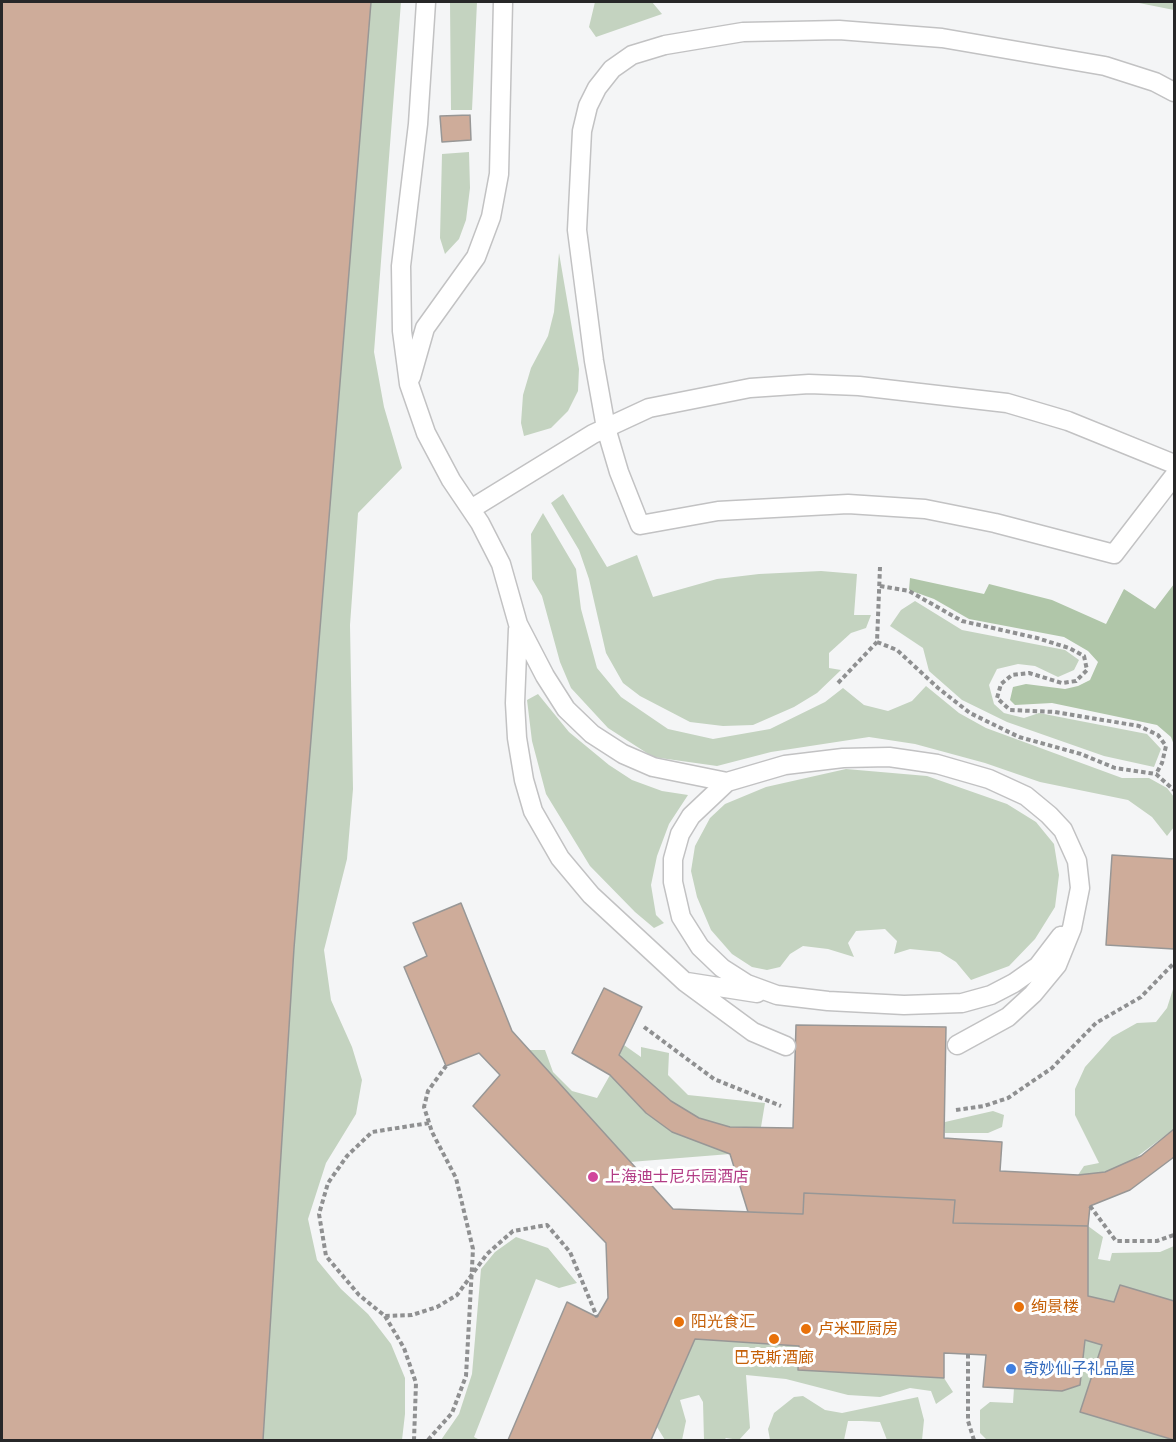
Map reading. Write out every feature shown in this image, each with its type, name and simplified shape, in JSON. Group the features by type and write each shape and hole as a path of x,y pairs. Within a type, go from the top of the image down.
{"lane":[{"path":"426,2 418,124 401,266 402,331 409,384 426,433 501,564 518,624 545,676 566,709 591,734 623,754 653,767 727,782 785,765 843,758 889,757 936,764 989,779 1026,796 1049,815 1063,830 1077,861 1080,888 1076,910 1057,965 1033,994 1008,1017 957,1045"},
{"path":"409,384 425,328 476,257 491,217 499,174 503,2"},
{"path":"1174,92 1155,82 1105,66 1052,55 942,38 850,31 743,32 665,45 632,55 612,69 597,88 588,106 582,131 577,230 594,361 606,428 619,472 640,525 718,511 783,506 859,505 925,509 995,523 1114,554 1174,476"},
{"path":"471,509 606,428 649,408 701,395 750,388 809,384 859,386 1006,403 1068,421 1174,464"},
{"path":"518,624 514,703 524,780 533,812 560,858 591,895 685,982 753,1032 786,1046"},
{"path":"727,782 692,816 681,834 673,859 676,901 681,917 700,948 722,968 747,984 777,994"},
{"path":"685,982 777,994 904,1005 962,1003 991,995 1014,983 1038,966 1061,937 1076,910"}],"path":[{"path":"838,683 877,642 880,567"},
{"path":"880,586 909,591 962,621 1037,638 1069,648 1084,656 1087,670 1076,681 1062,683 1029,673 1012,675 1001,684 998,698 1010,710 1055,712 1139,726 1158,735 1166,746 1162,763 1156,774"},
{"path":"877,642 897,650 938,688 970,713 1019,737 1081,754 1115,768 1156,774 1174,790"},
{"path":"956,1110 984,1106 1008,1098 1052,1068 1096,1023 1141,998 1174,963"},
{"path":"644,1027 714,1079 781,1106"},
{"path":"428,1440 452,1413 466,1376 473,1250 456,1178 429,1123 424,1107 428,1091 446,1066"},
{"path":"414,1440 416,1383 404,1348 385,1316 359,1295 327,1256 319,1214 328,1182 360,1142 372,1132 429,1123"},
{"path":"1090,1206 1116,1241 1156,1241 1174,1235"},
{"path":"385,1316 412,1315 438,1307 457,1295 487,1254 513,1231 547,1225 570,1251 597,1317"},
{"path":"968,1354 968,1421 974,1440"}],"green space":[{"path":"371,2 401,2 374,352 384,407 402,468 358,513 350,625 353,789 347,859 324,950 331,1000 352,1047 362,1080 356,1114 326,1163 308,1219 317,1260 341,1289 368,1314 391,1344 405,1378 405,1414 402,1440 263,1440 294,948"},
{"path":"450,2 477,2 472,110 451,110"},
{"path":"595,2 652,2 662,14 596,37 589,27"},
{"path":"1134,2 1174,2 1174,10"},
{"path":"469,152 470,188 466,220 459,239 445,254 440,238 442,154"},
{"path":"559,253 579,369 578,391 568,411 551,428 524,436 521,423 523,395 531,368 548,336 554,312"},
{"path":"563,494 607,567 637,555 653,597 717,579 759,574 821,571 857,574 854,615 871,615 866,628 851,633 829,653 829,668 841,670 817,693 794,707 753,725 723,726 690,722 640,696 623,683 606,653 589,579 579,550 551,503"},
{"path":"543,513 576,569 581,609 597,668 621,697 668,729 713,739 770,729 825,702 843,688 864,705 888,711 912,701 926,686 959,713 986,728 1122,778 1149,778 1167,788 1174,797 1174,827 1167,836 1152,817 1128,800 1040,782 985,763 915,744 869,737 771,752 717,766 653,757 608,728 571,688 560,662 542,596 532,579 531,534"},
{"path":"910,578 984,594 989,584 1052,600 1106,624 1124,589 1155,609 1174,584 1174,745 1171,737 1157,725 1052,703 1015,705 1010,700 1013,687 1026,684 1065,689 1078,686 1090,680 1098,662 1088,651 1064,637 969,619 934,599 909,590"},
{"path":"915,601 962,630 1065,650 1079,660 1074,670 1058,677 1035,666 1018,664 997,669 989,685 994,704 1004,713 1024,718 1039,713 1147,734 1161,749 1154,767 1104,756 1007,722 962,700 929,671 923,648 890,626 901,610"},
{"path":"538,694 569,732 609,765 632,780 662,791 688,795 669,824 657,856 651,885 656,915 664,923 654,928 590,866 546,794 532,741 527,700"},
{"path":"846,769 927,776 1007,804 1036,822 1054,844 1059,875 1055,907 1035,939 1009,966 971,980 956,962 940,952 910,949 894,954 897,941 885,929 856,931 848,943 854,957 828,949 803,946 790,954 780,967 767,970 752,967 732,954 711,930 697,897 691,871 695,846 710,818 725,804 766,787"},
{"path":"1174,986 1174,1129 1126,1165 1105,1172 1078,1175 1084,1166 1099,1163 1075,1115 1075,1089 1085,1067 1112,1037 1137,1023 1156,1022 1167,1008"},
{"path":"624,1045 641,1057 641,1047 669,1053 668,1075 688,1095 765,1103 761,1127 730,1127 699,1118 671,1101 619,1055"},
{"path":"528,1050 545,1050 553,1072 572,1091 597,1098 610,1075 646,1113 672,1132 730,1154 630,1162"},
{"path":"993,1111 1004,1115 1002,1127 988,1133 945,1133 945,1122"},
{"path":"1088,1226 1103,1237 1098,1259 1110,1261 1112,1253 1160,1252 1174,1246 1174,1301 1120,1285 1114,1302 1088,1296"},
{"path":"516,1237 548,1248 577,1283 559,1288 536,1279 474,1437 480,1440 441,1440 459,1414 472,1374 481,1269 495,1252"},
{"path":"695,1339 799,1346 798,1369 944,1378 953,1392 936,1404 931,1391 910,1388 880,1397 848,1395 786,1379 746,1375 750,1428 739,1440 726,1438 724,1440 704,1440 703,1402 699,1395 680,1400 686,1421 682,1440 665,1440 657,1427"},
{"path":"1085,1340 1102,1345 1081,1412 1174,1440 987,1440 980,1433 980,1410 990,1402 1013,1403 1014,1388 1080,1385"},
{"path":"803,1396 825,1410 842,1413 918,1397 924,1420 922,1440 887,1440 880,1422 848,1421 844,1440 770,1440 768,1429 774,1413 794,1397"}],"building":[{"path":"2,2 371,2 294,948 263,1440 2,1440"},
{"path":"470,115 471,140 442,142 440,116"},
{"path":"1112,855 1174,859 1174,949 1106,945"},
{"name":"上海迪士尼乐园酒店","path":"461,903 512,1031 673,1209 803,1214 804,1193 955,1200 953,1223 1088,1226 1088,1296 1114,1302 1120,1285 1174,1301 1174,1440 1080,1412 1102,1345 1085,1340 1080,1385 1062,1391 983,1387 986,1355 944,1353 944,1378 798,1370 799,1346 695,1339 651,1440 508,1440 567,1302 597,1317 608,1298 606,1243 473,1106 500,1075 479,1053 446,1066 404,967 427,956 413,923"},
{"path":"604,988 642,1007 619,1055 671,1101 699,1118 730,1127 793,1128 796,1025 946,1027 944,1138 1002,1142 1000,1171 1078,1175 1105,1172 1141,1156 1174,1129 1174,1157 1130,1190 1090,1206 1088,1226 953,1223 955,1200 804,1193 803,1214 748,1212 730,1154 672,1132 646,1113 610,1075 572,1053"}],"place":[{"name":"上海迪士尼乐园酒店","path":"593,1177"},
{"name":"绚景楼","path":"1019,1307"},
{"name":"阳光食汇","path":"679,1322"},
{"name":"卢米亚厨房","path":"806,1329"},
{"name":"巴克斯酒廊","path":"774,1339"},
{"name":"奇妙仙子礼品屋","path":"1011,1369"}]}
